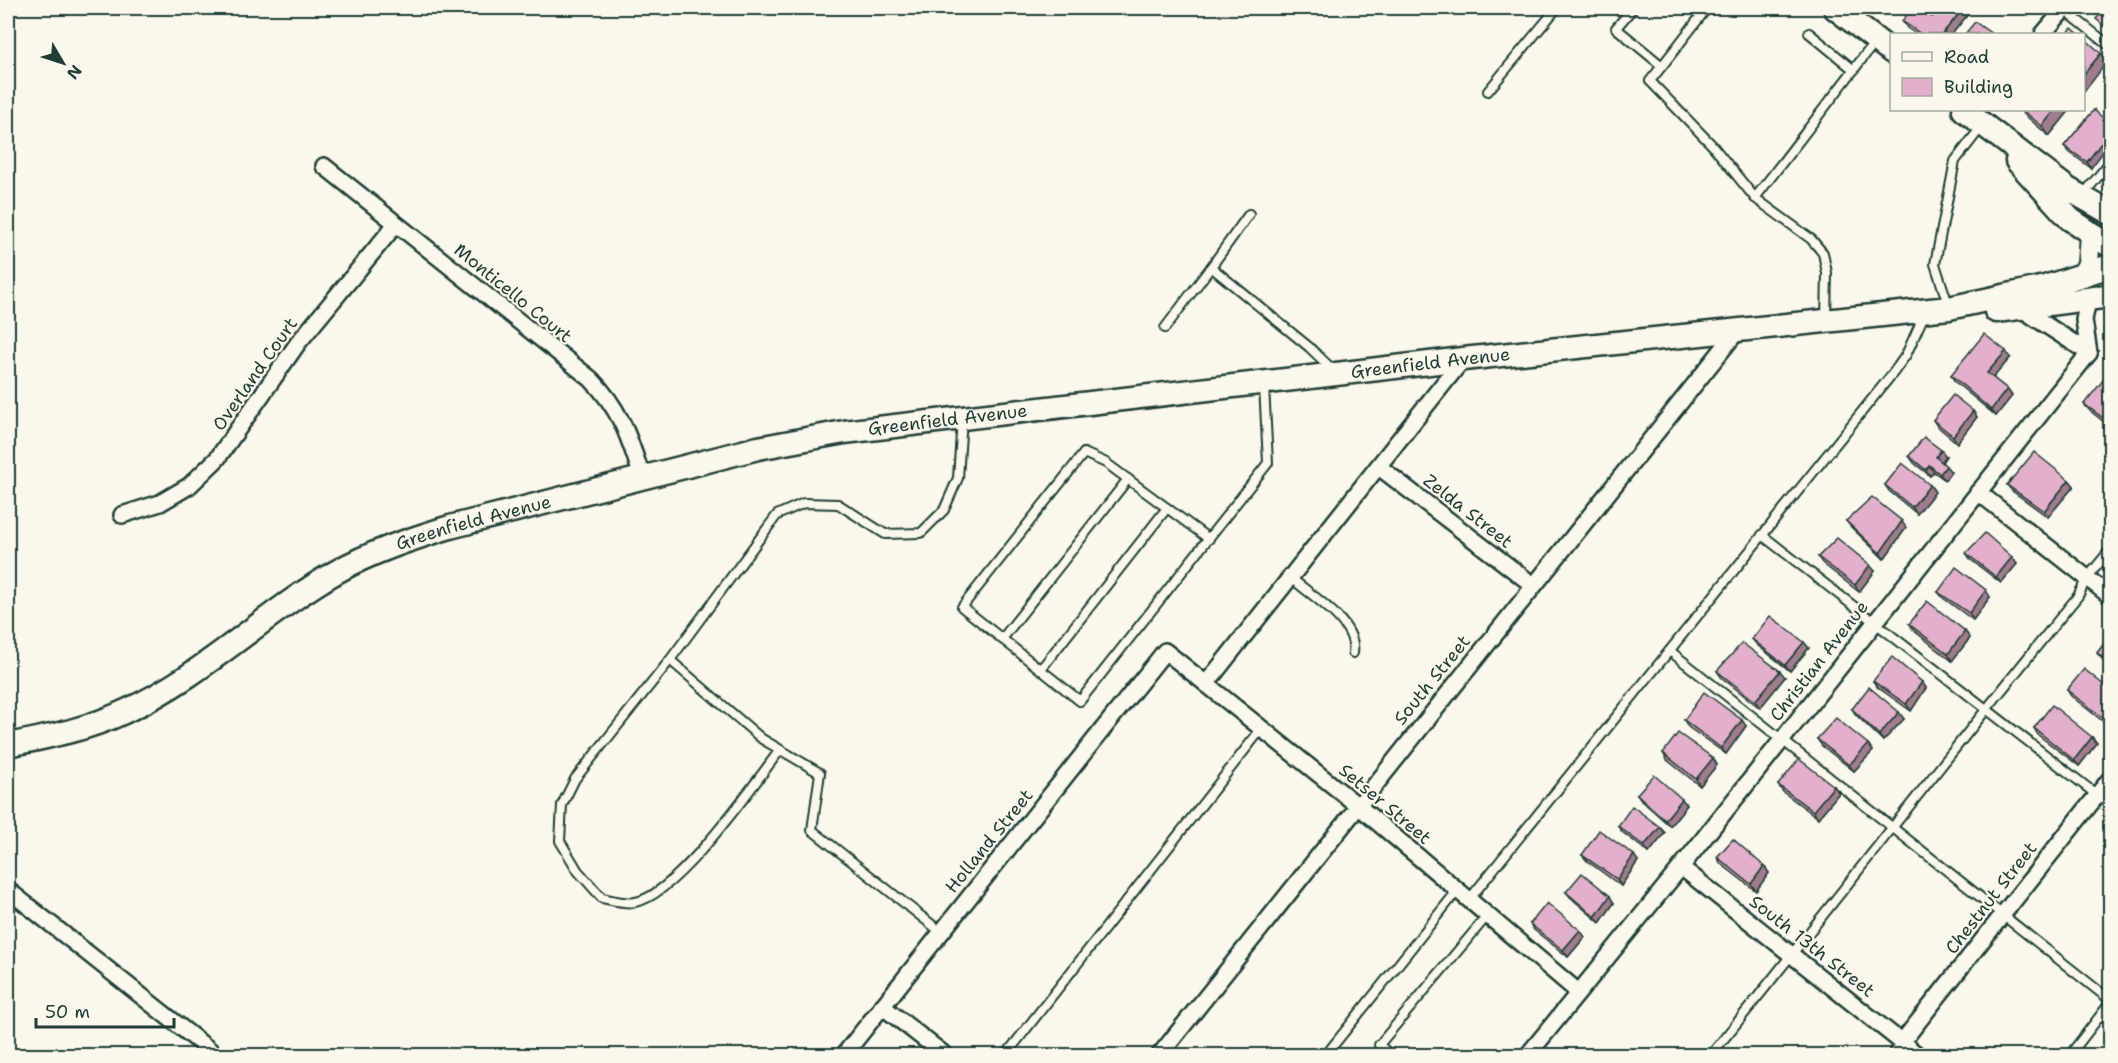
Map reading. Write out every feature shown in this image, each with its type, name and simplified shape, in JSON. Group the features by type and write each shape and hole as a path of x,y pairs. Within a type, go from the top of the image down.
{"main road":[{"path":"1834,8 1884,46"},
{"path":"1976,115 2081,197 2110,213"},
{"path":"1976,115 2063,212 2110,246"},
{"name":"Greenfield Avenue","path":"8,745 64,733 125,712 198,668 284,605 358,560 450,527 758,448 833,434 1463,359 1949,308 2081,277 2110,266"},
{"name":"Greenfield Avenue","path":"1949,308 1999,311 2110,296"}],"street":[{"path":"2044,33 2063,8"},
{"name":"Monticello Court","path":"324,166 591,379 610,399 620,415 642,477"},
{"name":"Overland Court","path":"122,515 160,503 189,486 217,459 298,343 396,224"},
{"path":"2081,277 2088,264 2090,233"},
{"path":"2088,300 2084,320 2089,353"},
{"path":"2020,308 2089,353"},
{"name":"South Street","path":"1159,1056 1738,330"},
{"name":"Christian Avenue","path":"1527,1056 1577,991 1681,867 2089,353"},
{"path":"1206,684 1463,359"},
{"name":"Zelda Street","path":"1379,467 1533,585"},
{"path":"1978,492 2110,596"},
{"name":"Setser Street","path":"1165,651 1357,805 1577,991"},
{"name":"Holland Street","path":"843,1056 1165,651"},
{"name":"Chestnut Street","path":"1902,1042 2110,779"},
{"name":"South 13th Street","path":"1681,867 1919,1056"},
{"path":"8,890 217,1056"},
{"path":"882,1006 946,1056"}],"lane":[{"path":"1488,91 1557,8"},
{"path":"1633,8 1616,28 1662,66"},
{"path":"1707,8 1650,81 1712,145 1755,198 1811,239 1823,253 1827,273 1826,321"},
{"path":"2063,8 2110,46"},
{"path":"1809,33 1854,70"},
{"path":"1755,198 1854,70 1884,46"},
{"path":"1949,308 1935,264 1955,161 1976,115"},
{"path":"2081,197 2110,162"},
{"path":"1165,328 1249,214"},
{"path":"1211,267 1309,347 1337,374"},
{"path":"1325,1056 1670,651 1893,373 1906,355 1926,311"},
{"path":"1209,539 1106,463 1084,453 962,607 1080,701 1209,539 1268,463 1264,383"},
{"path":"780,750 727,819 669,885 635,902 602,898 578,871 560,841 562,805 574,779 670,660 777,515 804,503 838,504 885,534 921,533 944,510 958,478 962,418"},
{"path":"1002,639 1128,479"},
{"path":"1041,669 1167,508"},
{"path":"1762,535 2110,805"},
{"path":"1710,1056 1793,955 1986,707 2078,596 2087,578 2110,550"},
{"path":"1291,578 1347,625 1355,641 1353,653"},
{"path":"1670,651 1783,738 2110,1001 2069,1056"},
{"path":"670,660 762,740 820,773 812,830 941,932"},
{"path":"1005,1056 1262,728"},
{"path":"1392,1056 1378,1045 1487,916"},
{"path":"1891,1056 1902,1042"}],"building":[{"path":"1912,8 1921,8 1932,17 1940,8 1964,8 1943,33 1920,33 1902,21"},
{"path":"2106,8 2110,8 2110,31 2096,19"},
{"path":"1975,22 1991,33 1966,33"},
{"path":"2072,28 2078,33 2068,33"},
{"path":"2085,39 2101,53 2085,73"},
{"path":"2094,110 2110,124 2110,131 2087,162 2064,146"},
{"path":"2023,111 2054,111 2042,126"},
{"path":"1984,334 2006,351 1987,373 2007,389 1991,410 1951,375"},
{"path":"2104,379 2110,384 2110,423 2084,404"},
{"path":"1953,395 1973,411 1953,436 1933,420"},
{"path":"1924,437 1941,450 1936,457 1946,466 1940,474 1929,465 1926,470 1909,456"},
{"path":"2034,452 2069,480 2044,511 2007,485"},
{"path":"1902,463 1930,485 1912,507 1885,485"},
{"path":"1872,497 1902,521 1880,553 1846,521"},
{"path":"1985,533 2012,557 1996,577 1966,553"},
{"path":"1837,538 1870,565 1855,585 1818,557"},
{"path":"1956,567 1986,590 1969,613 1938,592"},
{"path":"1927,601 1965,631 1948,654 1909,624"},
{"path":"1770,616 1804,642 1785,665 1752,639"},
{"path":"2110,636 2110,663 2097,653"},
{"path":"1742,643 1780,671 1755,701 1717,671"},
{"path":"1892,657 1922,682 1906,704 1873,681"},
{"path":"2084,669 2110,690 2110,716 2107,721 2067,690"},
{"path":"1869,687 1899,712 1879,735 1852,709"},
{"path":"1704,692 1742,720 1721,748 1684,720"},
{"path":"2052,705 2092,737 2074,760 2034,728"},
{"path":"1836,718 1868,744 1849,765 1817,739"},
{"path":"1678,733 1713,758 1696,779 1663,753"},
{"path":"1799,759 1834,786 1813,811 1778,785"},
{"path":"1654,775 1682,799 1665,820 1637,794"},
{"path":"1632,806 1660,827 1644,846 1618,826"},
{"path":"1599,830 1634,855 1617,879 1582,855"},
{"path":"1733,839 1764,866 1751,884 1717,857"},
{"path":"1582,873 1610,896 1595,917 1566,892"},
{"path":"1547,903 1580,930 1563,950 1530,924"}]}
